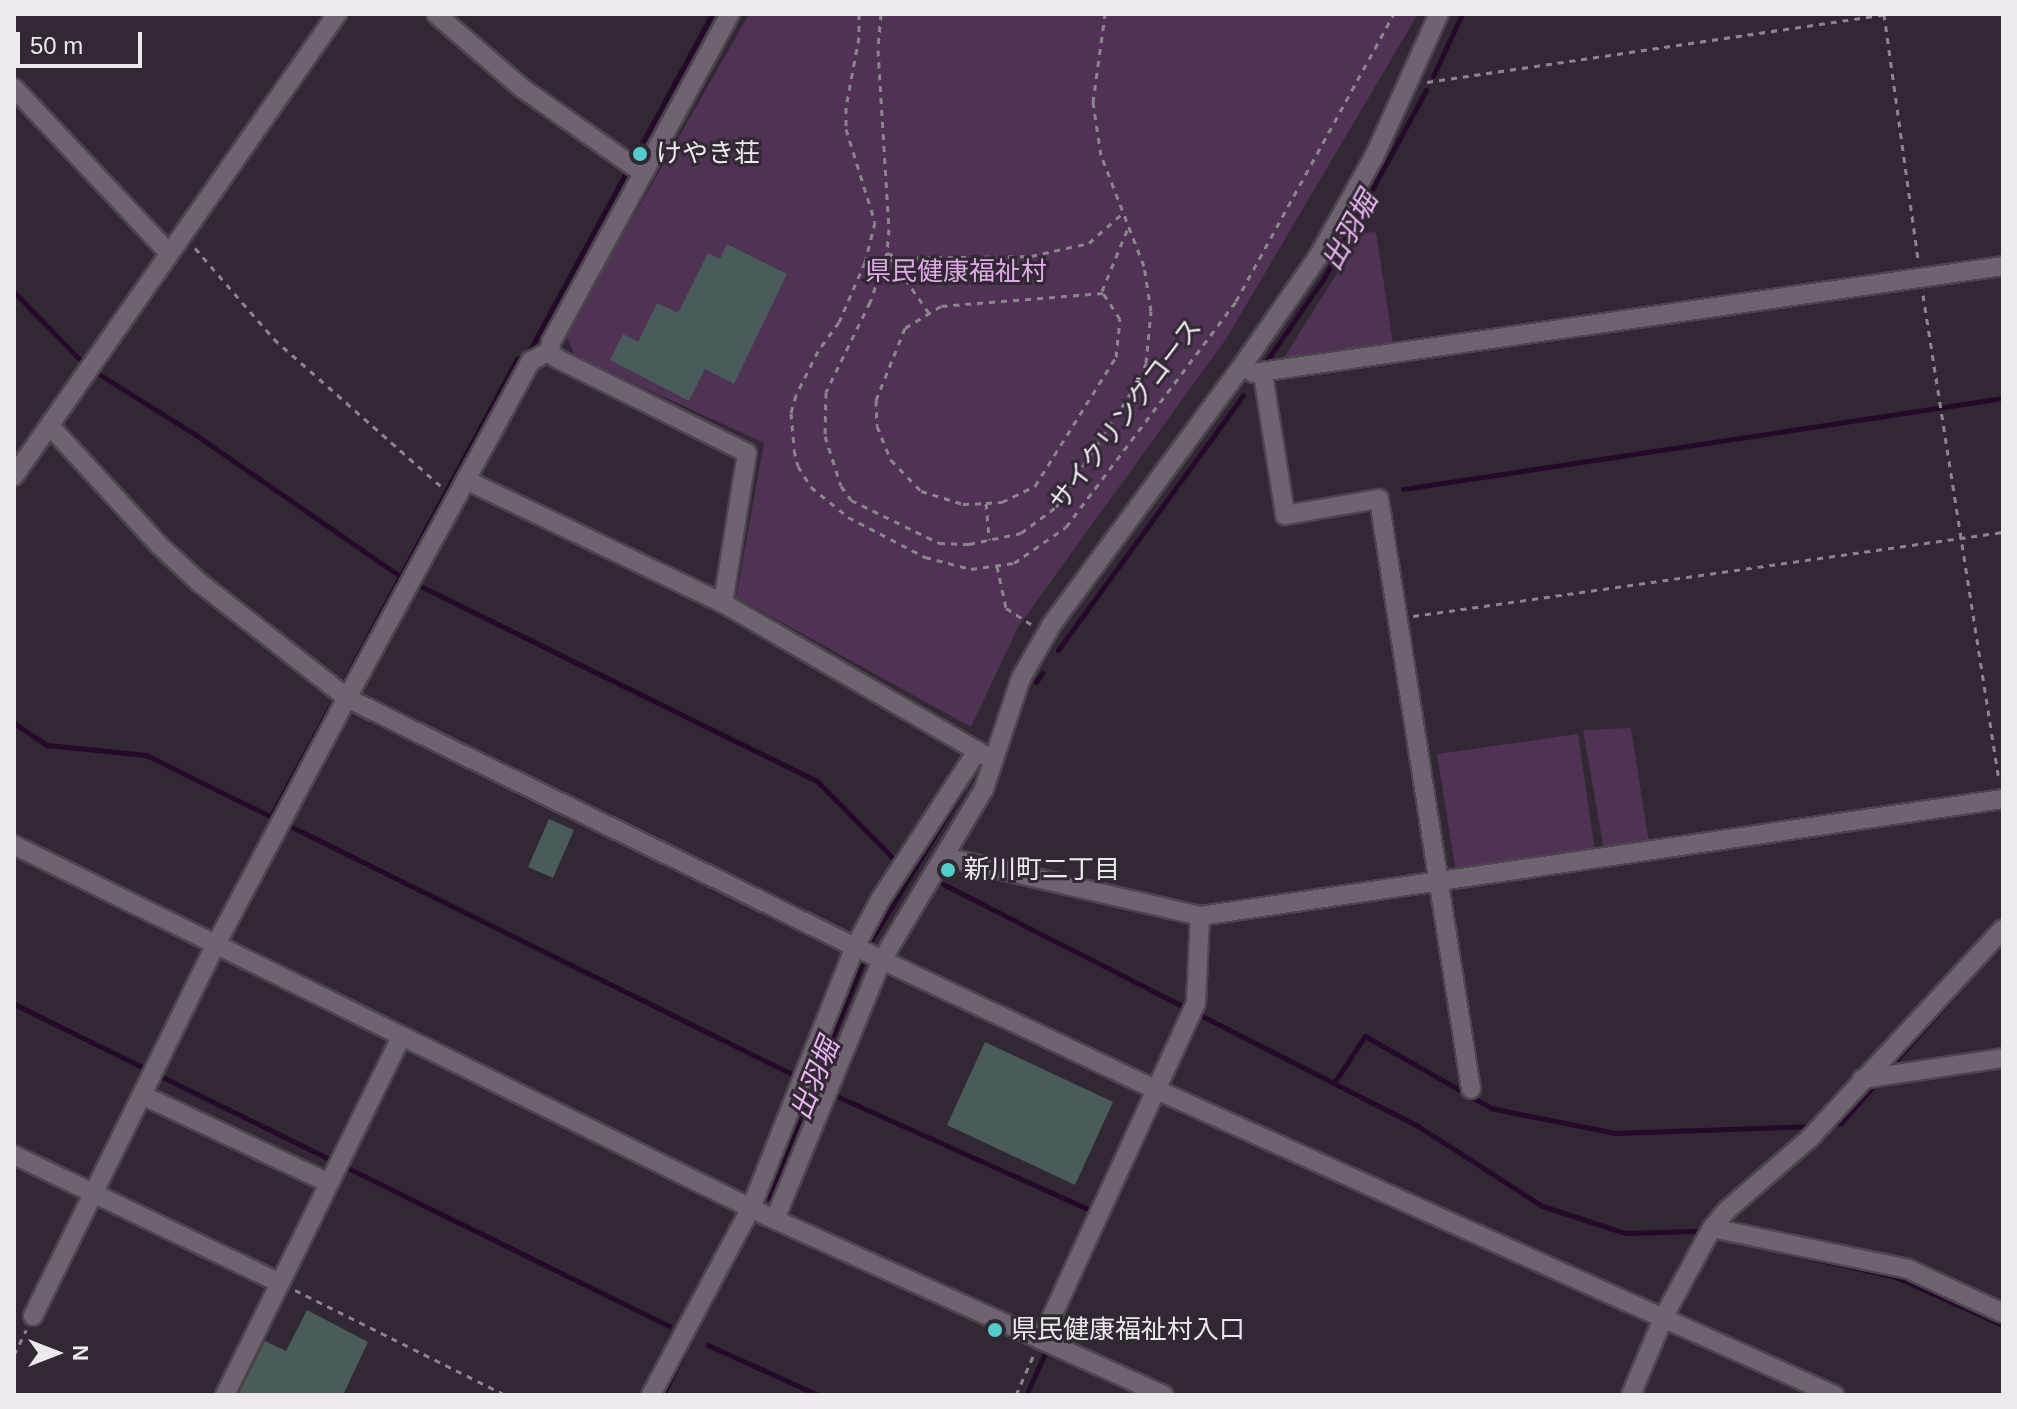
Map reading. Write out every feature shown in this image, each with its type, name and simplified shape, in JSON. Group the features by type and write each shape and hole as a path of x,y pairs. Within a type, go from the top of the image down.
{"street":[{"path":"436,14 522,88 643,173"},
{"path":"723,603 747,453 556,358 550,351 551,342 730,14"},
{"path":"651,1395 751,1208 855,947 880,900 985,755 1021,678 1045,636 1318,257 1374,157 1439,14"},
{"path":"14,476 331,16"},
{"path":"14,88 168,252"},
{"path":"1238,372 1263,374 2003,266"},
{"path":"33,1316 215,946 347,698 531,361 550,351"},
{"path":"1263,374 1285,515 1379,499 1471,1089"},
{"path":"50,426 158,544 200,583 347,698 855,947 1157,1090 1834,1395"},
{"path":"466,480 723,603 985,755"},
{"path":"775,1219 882,960 976,808 985,755"},
{"path":"945,857 1200,916 2003,799"},
{"path":"14,845 751,1208 1163,1395"},
{"path":"1041,1340 1196,1003 1200,916"},
{"path":"1631,1395 1664,1316 1712,1228 1727,1210 1810,1138 2003,929"},
{"path":"225,1395 327,1182 402,1036"},
{"path":"1862,1079 2003,1058"},
{"path":"142,1095 327,1182"},
{"path":"14,1155 278,1282"},
{"path":"1712,1228 1908,1269 2003,1313"}],"path":[{"name":"サイクリングコース","path":"859,14 846,129 875,222 865,262 839,322 817,353 796,395 791,414 797,464 811,487 848,517 925,557 971,569 1014,563 1066,527 1236,301 1394,14"},
{"path":"881,14 878,50 889,229 887,253 870,302 826,392 825,436 841,486 851,500 867,511 939,543 989,540 1021,533 1056,507 1140,379 1146,363 1151,311 1144,266 1101,155 1093,102 1105,14"},
{"path":"1411,76 1432,83 1884,14 1959,539 2003,799"},
{"path":"887,253 900,258 1031,256 1089,243 1123,213"},
{"path":"1102,291 1129,226"},
{"path":"182,233 274,339 456,498"},
{"path":"887,253 929,313"},
{"path":"1103,293 1120,319 1116,357 1035,486 1002,502 986,503 963,504 921,491 891,460 877,426 876,400 905,328 941,306 1103,293"},
{"path":"986,503 989,540"},
{"path":"1399,618 2003,532"},
{"path":"997,566 1006,608 1045,636"},
{"path":"278,1282 506,1395"},
{"path":"14,1355 33,1316"},
{"path":"1016,1395 1041,1340"}],"green space":[{"name":"県民健康福祉村","path":"749,14 1418,14 1226,339 1018,627 971,727 736,597 764,443 575,356 566,335"},
{"path":"1376,232 1394,350 1279,366 1362,233"},
{"path":"1631,728 1649,843 1604,850 1583,730"},
{"path":"1578,734 1595,851 1456,873 1437,754"}],"building":[{"path":"727,244 787,274 734,384 705,369 689,401 610,360 623,334 638,342 657,303 678,313 708,253 720,259"},
{"path":"549,819 574,830 553,878 528,867"},
{"path":"985,1042 1113,1102 1075,1185 947,1125"},
{"path":"307,1310 368,1342 343,1395 238,1395 265,1341 286,1351"}],"waterway":[{"path":"341,687 517,359 527,355 712,14"},
{"name":"出羽堀","path":"1433,76 1462,14"},
{"name":"出羽堀","path":"1263,366 1324,278 1426,90"},
{"path":"14,292 86,366"},
{"path":"94,371 196,435 398,575 817,781 893,858"},
{"name":"出羽堀","path":"1058,650 1243,395"},
{"path":"1403,489 2003,398"},
{"name":"出羽堀","path":"1036,682 1042,673"},
{"path":"271,816 336,696"},
{"path":"14,723 47,745 146,755 798,1077"},
{"name":"出羽堀","path":"869,944 963,789"},
{"path":"943,884 1418,1126 1542,1206 1625,1233 1696,1231 1705,1234"},
{"name":"出羽堀","path":"768,1198 863,961"},
{"path":"1889,1068 1965,983"},
{"path":"14,1004 669,1326"},
{"path":"1334,1083 1365,1036 1491,1108 1525,1115 1615,1133 1812,1126"},
{"path":"1830,1124 1841,1123 1877,1082"},
{"path":"832,1094 1097,1213"},
{"path":"1785,1252 1896,1277 2003,1325"},
{"path":"708,1345 818,1395"},
{"path":"1026,1395 1047,1349"},
{"name":"出羽堀","path":"663,1395 683,1354"}],"place":[{"name":"けやき荘","path":"640,154"},
{"name":"新川町二丁目","path":"948,870"},
{"name":"県民健康福祉村入口","path":"995,1330"}]}
